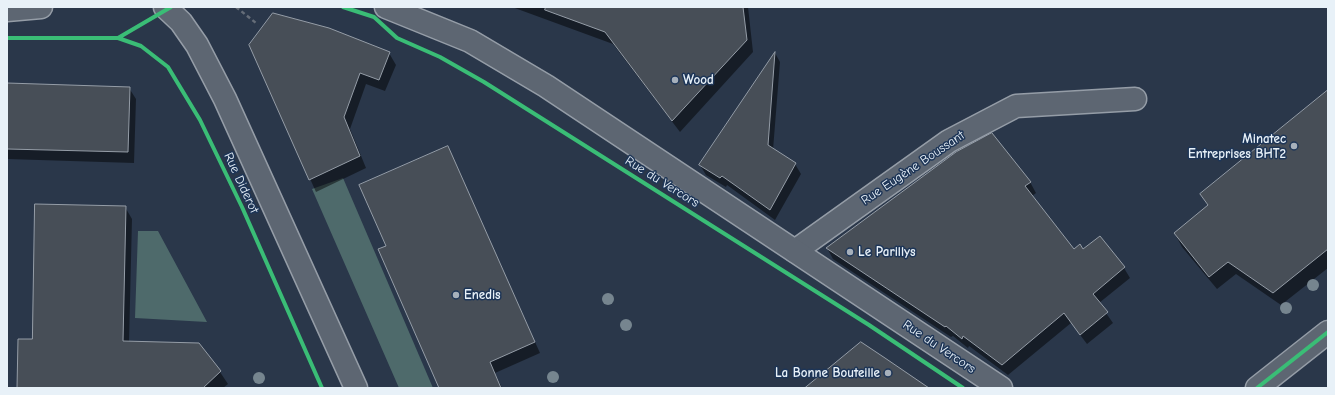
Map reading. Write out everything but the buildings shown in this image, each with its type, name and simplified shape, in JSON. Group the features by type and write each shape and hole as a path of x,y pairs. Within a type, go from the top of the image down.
{"street":[{"path":"7,10 41,7"},
{"name":"Rue du Vercors","path":"386,7 470,41 546,86 1001,388"},
{"path":"166,11 197,45 225,100 356,388"},
{"name":"Rue Eugène Boussant","path":"795,251 949,141 1016,106 1135,100"},
{"path":"1257,388 1328,332"}],"path":[{"path":"236,7 256,23"}],"green space":[{"path":"343,178 433,388 399,388 312,189"},
{"path":"138,231 158,231 207,322 135,318"}],"cycle path":[{"path":"7,38 118,38 171,7"},
{"path":"343,7 374,17 397,38 440,57 484,82 869,325 963,388"},
{"name":"Rue Diderot","path":"118,38 141,46 168,67 200,120 242,207 322,388"},
{"path":"1257,388 1328,332"}],"place":[{"name":"Wood","path":"675,80"},
{"name":"Minatec Entreprises BHT2","path":"1294,146"},
{"name":"Le Parillys","path":"850,252"},
{"name":"Enedis","path":"456,295"},
{"name":"La Bonne Bouteille","path":"888,373"}]}
